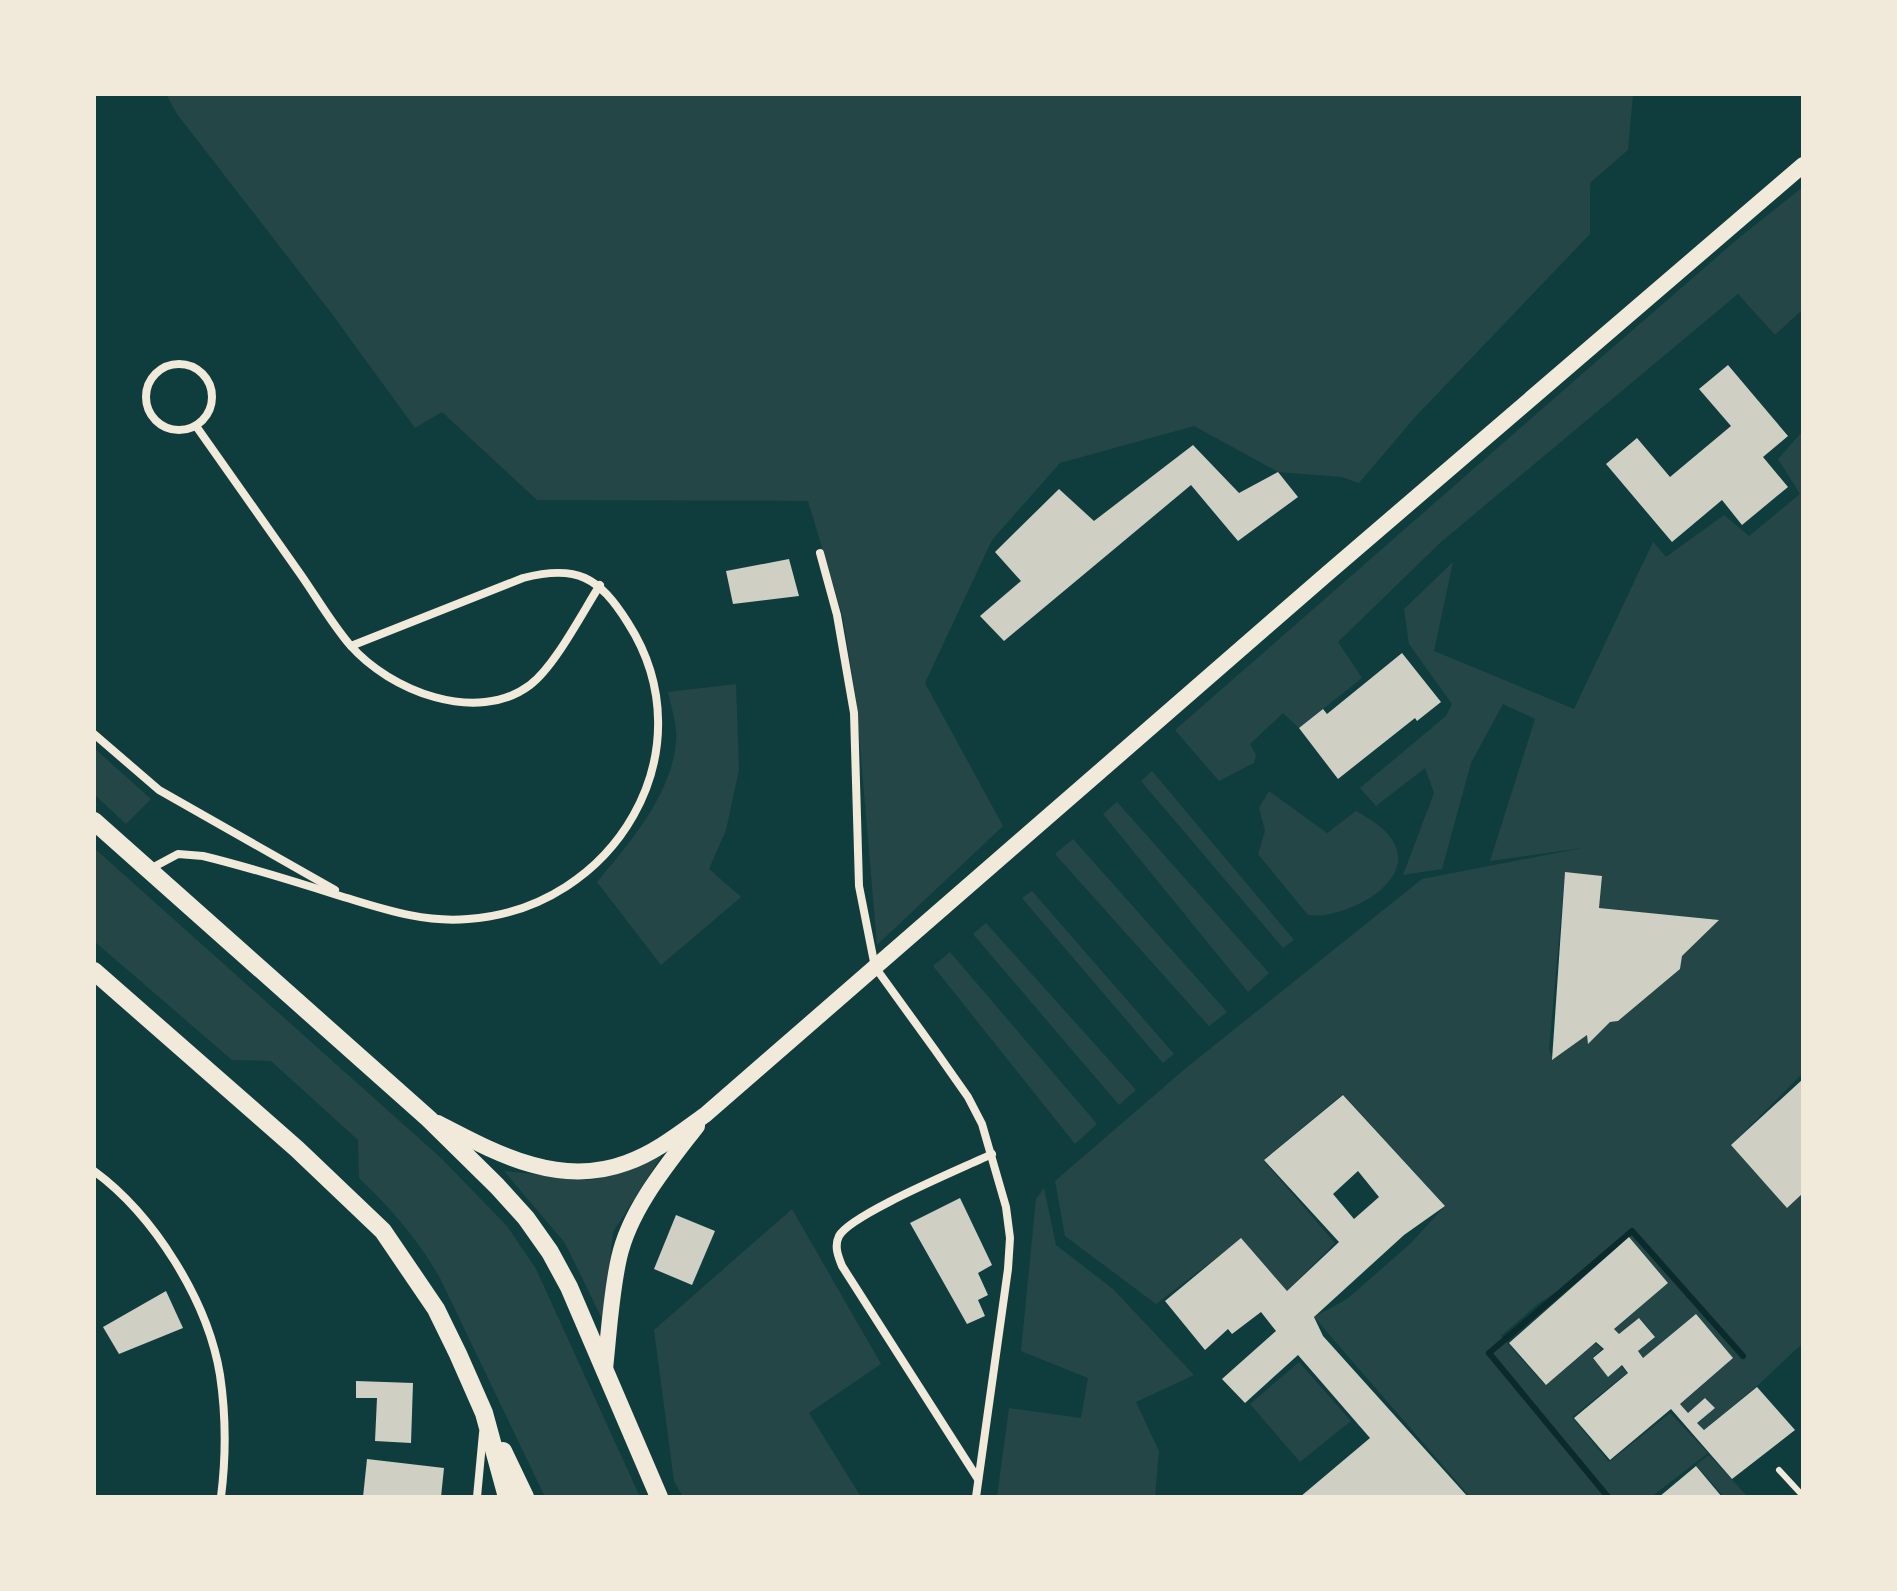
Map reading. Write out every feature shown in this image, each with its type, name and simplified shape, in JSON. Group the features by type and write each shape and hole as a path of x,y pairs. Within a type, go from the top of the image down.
{"main road":[{"path":"429,1119 516,1161 569,1172 597,1171 626,1163 659,1147 705,1115 1318,581 1803,165"},
{"path":"94,821 429,1119 526,1218 569,1287 659,1497"},
{"path":"94,971 307,1158 383,1231 436,1309 525,1497"},
{"path":"605,1369 619,1257 629,1228 671,1160 705,1115"},
{"path":"484,1413 507,1497"}],"street":[{"path":"177,364 191,366 204,374 211,387 212,402 207,416 196,426 182,430 168,428 155,420 148,407 147,393 152,379 162,369 177,364"},
{"path":"196,426 351,646 402,684 427,695 450,702 480,703 508,698 532,684 549,664 600,585"},
{"path":"820,553 837,615 854,713 859,886 875,967 968,1097 982,1124 1006,1207 1010,1238 1002,1330 976,1497"},
{"path":"149,870 178,854 203,856 394,913 429,920 482,917 509,912 546,898 579,879 607,854 631,823 646,790 657,751 659,710 652,672 641,643 600,585 566,571 546,572 523,578 351,646"},
{"path":"94,734 159,790 350,899"},
{"path":"978,1479 842,1266 836,1243 840,1234 866,1215 992,1154"},
{"path":"94,1171 149,1225 190,1289 206,1326 219,1372 224,1415 221,1497"},
{"path":"477,1497 484,1413"}],"lane":[{"path":"1779,1470 1803,1496"}],"shaded area":[{"path":"166,94 1633,94 1628,150 1591,182 1590,234 1416,416 1359,483 1342,477 1278,472 1194,426 1060,463 992,540 925,683 1003,826 877,945 856,699 843,618 808,501 537,500 442,412 415,428 332,314 177,114"},
{"path":"1803,187 1803,309 1775,335 1738,294 1441,542 1338,642 1362,678 1299,728 1283,713 1250,744 1256,755 1254,763 1219,781 1175,730 1740,237"},
{"path":"1801,433 1803,1073 1731,1145 1786,1207 1803,1193 1803,1343 1704,1430 1697,1423 1714,1408 1706,1398 1688,1413 1680,1404 1733,1358 1643,1358 1638,1351 1655,1337 1640,1318 1619,1334 1614,1329 1668,1283 1629,1237 1597,1265 1538,1304 1501,1336 1544,1384 1595,1343 1602,1349 1592,1358 1608,1377 1621,1366 1627,1373 1572,1417 1609,1462 1670,1413 1708,1453 1651,1497 1470,1497 1314,1317 1347,1299 1410,1244 1445,1206 1343,1094 1263,1160 1335,1243 1287,1291 1241,1239 1156,1304 1065,1236 1055,1181 1186,1068 1422,879 1582,848 1490,861 1535,719 1503,704 1471,763 1442,869 1403,875 1434,793 1425,768 1376,806 1360,788 1446,716 1452,704 1409,644 1404,609 1453,562 1434,651 1574,709 1653,542 1666,557 1724,515 1749,536 1800,494 1778,459","holes":["1565,872 1602,877 1599,908 1718,921 1682,956 1680,969 1618,1021 1610,1022 1588,1043 1587,1035 1553,1059 1549,1050"]},
{"path":"736,684 739,770 726,830 709,869 741,897 661,965 597,882 647,817 666,780 673,761 676,736 668,692"},
{"path":"94,748 151,799 126,824 94,794"},
{"path":"1152,771 1294,940 1283,948 1141,781"},
{"path":"1269,791 1327,833 1356,811 1376,824 1393,840 1398,855 1390,880 1379,891 1350,908 1335,913 1308,915 1258,854 1265,831 1259,808"},
{"path":"1117,802 1269,973 1248,992 1103,814"},
{"path":"1073,839 1227,1012 1209,1026 1055,854"},
{"path":"94,848 441,1158 507,1226 536,1269 640,1497 545,1497 440,1278 403,1225 359,1178 358,1140 271,1061 232,1060 94,941"},
{"path":"1032,891 1174,1054 1163,1063 1022,898"},
{"path":"986,923 1136,1090 1119,1105 973,934"},
{"path":"950,952 1097,1124 1075,1144 933,966"},
{"path":"662,1155 613,1232 603,1321 565,1243 504,1171 592,1180"},
{"path":"1044,1188 1056,1245 1113,1289 1194,1375 1136,1402 1159,1451 1155,1497 997,1497 1009,1408 1081,1418 1088,1378 1021,1351 1036,1199"},
{"path":"792,1209 881,1364 809,1413 861,1497 683,1497 674,1481 654,1330"},
{"path":"1299,1362 1351,1421 1300,1462 1250,1404"},
{"path":"1709,1455 1748,1497 1724,1497 1696,1465"}],"building":[{"path":"1728,365 1788,436 1763,457 1788,487 1742,525 1722,500 1672,542 1606,464 1637,438 1670,477 1731,426 1699,389"},
{"path":"1193,445 1239,493 1278,472 1298,497 1238,541 1191,485 1004,641 980,616 1021,581 995,552 1059,489 1094,521"},
{"path":"789,559 799,596 733,604 726,571"},
{"path":"1402,653 1441,702 1417,721 1415,718 1338,779 1299,728 1323,709 1327,714"},
{"path":"1565,872 1602,876 1599,908 1719,920 1682,956 1680,969 1618,1021 1610,1022 1588,1044 1587,1035 1552,1060"},
{"path":"1803,1079 1803,1193 1787,1208 1731,1145"},
{"path":"1343,1095 1445,1206 1404,1235 1314,1317 1323,1336 1468,1497 1300,1497 1370,1438 1298,1355 1245,1403 1222,1379 1276,1331 1261,1312 1232,1334 1228,1329 1205,1350 1165,1301 1241,1238 1287,1291 1339,1242 1264,1160","holes":["1358,1171 1379,1197 1354,1219 1333,1194"]},
{"path":"960,1198 992,1265 978,1273 988,1295 978,1300 985,1316 967,1324 910,1223"},
{"path":"676,1215 715,1231 692,1285 654,1269"},
{"path":"1629,1237 1668,1283 1614,1329 1619,1334 1639,1318 1655,1337 1638,1351 1643,1358 1696,1314 1733,1358 1680,1404 1688,1413 1705,1398 1715,1408 1697,1423 1704,1430 1757,1387 1795,1430 1732,1479 1671,1409 1610,1460 1574,1418 1628,1373 1622,1365 1608,1377 1593,1358 1604,1349 1596,1342 1546,1385 1509,1343"},
{"path":"166,1291 183,1328 119,1354 103,1327"},
{"path":"356,1381 413,1383 411,1443 375,1441 377,1398 356,1398"},
{"path":"367,1459 444,1468 441,1497 363,1497"},
{"path":"1696,1466 1722,1497 1659,1497"}],"waterway":[{"path":"1608,1497 1489,1353 1632,1231 1743,1356"}]}
